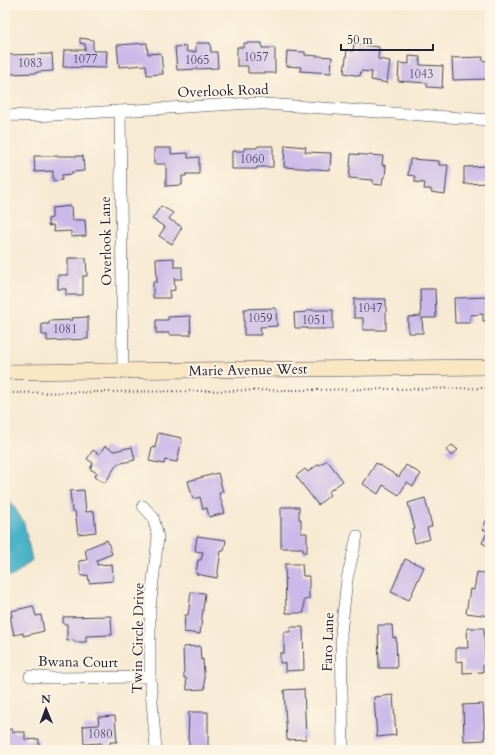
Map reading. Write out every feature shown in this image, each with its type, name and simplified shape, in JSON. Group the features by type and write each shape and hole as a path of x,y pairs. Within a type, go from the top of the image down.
{"street":[{"name":"Overlook Road","path":"5,115 36,116 252,103 490,120"},
{"name":"Overlook Lane","path":"120,111 123,371"},
{"name":"Marie Avenue West","path":"5,372 490,367"},
{"name":"Twin Circle Drive","path":"143,506 153,517 158,537 150,608 150,677 156,750"},
{"name":"Faro Lane","path":"343,750 341,633 347,579 357,536"},
{"name":"Bwana Court","path":"30,676 51,678 150,677"}],"path":[{"path":"5,393 490,388"}],"water":[{"path":"5,496 10,501 24,523 32,560 13,576 5,576"}],"building":[{"path":"80,38 93,40 93,51 107,51 106,68 63,67 64,50 85,50 85,44 80,43"},
{"path":"147,43 148,54 161,53 163,74 147,75 146,65 119,67 117,45"},
{"path":"196,43 210,43 211,52 217,52 218,68 177,70 175,47 186,46 187,52 196,52"},
{"path":"244,43 262,43 262,48 275,48 275,73 248,73 248,66 237,66 237,47 244,47"},
{"path":"354,44 379,47 378,59 390,61 387,83 371,80 372,72 361,71 360,76 344,73 347,50 353,51"},
{"path":"287,51 305,52 305,55 332,57 331,73 300,71 301,67 286,66"},
{"path":"52,54 53,71 8,74 7,55"},
{"path":"409,56 420,57 420,65 443,66 442,88 427,87 427,83 398,81 399,63 409,64"},
{"path":"483,57 483,61 490,60 490,79 453,80 452,58"},
{"path":"285,145 306,147 305,152 331,153 330,170 284,167"},
{"path":"258,146 273,146 273,167 257,167 257,169 232,169 232,151 244,151 244,148 257,148"},
{"path":"154,148 171,148 171,154 188,153 188,158 199,157 199,174 186,174 186,176 182,176 182,185 166,186 166,164 154,164"},
{"path":"351,154 383,156 382,165 386,166 385,177 383,177 382,185 373,184 373,180 349,178"},
{"path":"34,156 83,156 84,171 62,175 62,180 53,181 53,171 35,172"},
{"path":"5,157 7,157 8,178 5,178"},
{"path":"410,159 439,161 439,165 448,165 445,194 431,192 431,189 424,189 425,183 415,182 415,176 408,175"},
{"path":"490,166 490,183 464,184 464,167"},
{"path":"71,206 72,220 85,220 86,236 71,237 71,231 54,232 53,225 48,226 48,219 52,218 52,208"},
{"path":"161,206 173,213 169,219 182,227 172,244 159,236 165,227 152,219"},
{"path":"68,258 86,258 87,276 83,276 83,295 66,295 66,289 58,289 58,275 68,275"},
{"path":"174,258 174,267 182,267 182,279 174,279 175,290 169,291 170,298 153,298 153,282 157,282 156,259"},
{"path":"420,289 435,289 436,318 422,318 423,333 408,333 408,317 421,316"},
{"path":"490,297 490,321 483,321 483,314 470,315 470,323 455,323 454,298"},
{"path":"354,299 386,299 386,330 363,330 363,318 354,318"},
{"path":"276,308 277,326 260,327 261,335 244,335 244,309"},
{"path":"307,310 333,310 333,329 295,328 294,313 307,312"},
{"path":"190,316 191,335 169,335 169,333 156,333 156,320 168,320 168,317"},
{"path":"88,317 88,339 47,341 47,335 42,335 42,324 49,324 49,321 72,320 72,318"},
{"path":"158,433 182,438 177,462 165,460 164,464 149,461 152,447 155,448"},
{"path":"452,445 458,450 451,456 446,450"},
{"path":"105,446 114,451 132,447 135,460 117,464 105,483 94,477 97,473 90,469 93,463 87,459 93,450 99,454"},
{"path":"327,460 343,481 328,492 330,495 318,505 296,476 305,469 308,472"},
{"path":"376,463 399,477 406,465 421,474 413,486 407,482 399,495 383,485 378,494 363,484"},
{"path":"218,473 223,492 219,493 225,513 209,517 207,508 203,509 200,497 193,499 188,481"},
{"path":"84,490 86,512 94,511 96,532 78,534 75,511 72,511 70,491"},
{"path":"425,498 432,526 427,528 430,539 415,543 412,530 415,529 408,503"},
{"path":"281,507 299,507 301,533 307,533 307,552 303,552 303,548 281,548"},
{"path":"487,519 490,520 490,547 482,543 488,531 482,529"},
{"path":"197,536 226,540 224,551 221,551 217,578 196,574 198,560 201,560 203,552 195,551"},
{"path":"107,540 112,554 97,560 97,565 112,564 113,581 89,583 88,575 81,576 79,561 87,560 85,549"},
{"path":"405,559 424,567 409,600 391,592"},
{"path":"285,564 302,564 303,576 309,576 309,599 304,600 304,613 286,613"},
{"path":"477,572 490,574 488,605 490,606 490,616 466,613 470,589 474,590"},
{"path":"191,592 205,593 200,634 184,632 185,615 188,615"},
{"path":"33,606 36,616 41,615 44,631 23,636 23,633 14,635 10,617 12,617 11,611"},
{"path":"111,616 112,635 86,636 86,642 74,642 74,640 67,641 67,624 63,624 63,617"},
{"path":"378,625 392,625 393,638 396,637 397,668 379,668"},
{"path":"290,627 303,627 304,670 285,671 285,663 280,663 280,653 284,653 284,632 290,632"},
{"path":"467,628 484,628 485,665 483,665 483,672 463,673 463,661 456,662 456,648 468,648"},
{"path":"200,646 201,660 203,659 205,689 187,690 186,678 184,678 183,647"},
{"path":"304,689 306,739 287,740 284,690"},
{"path":"393,695 396,735 377,737 374,697"},
{"path":"483,704 485,740 464,741 463,705"},
{"path":"189,712 208,712 208,748 189,748"},
{"path":"115,716 117,742 110,742 110,750 102,750 101,743 84,744 83,726 99,725 98,717"},
{"path":"12,729 12,732 25,732 25,740 39,739 39,750 5,750 5,730"}]}
